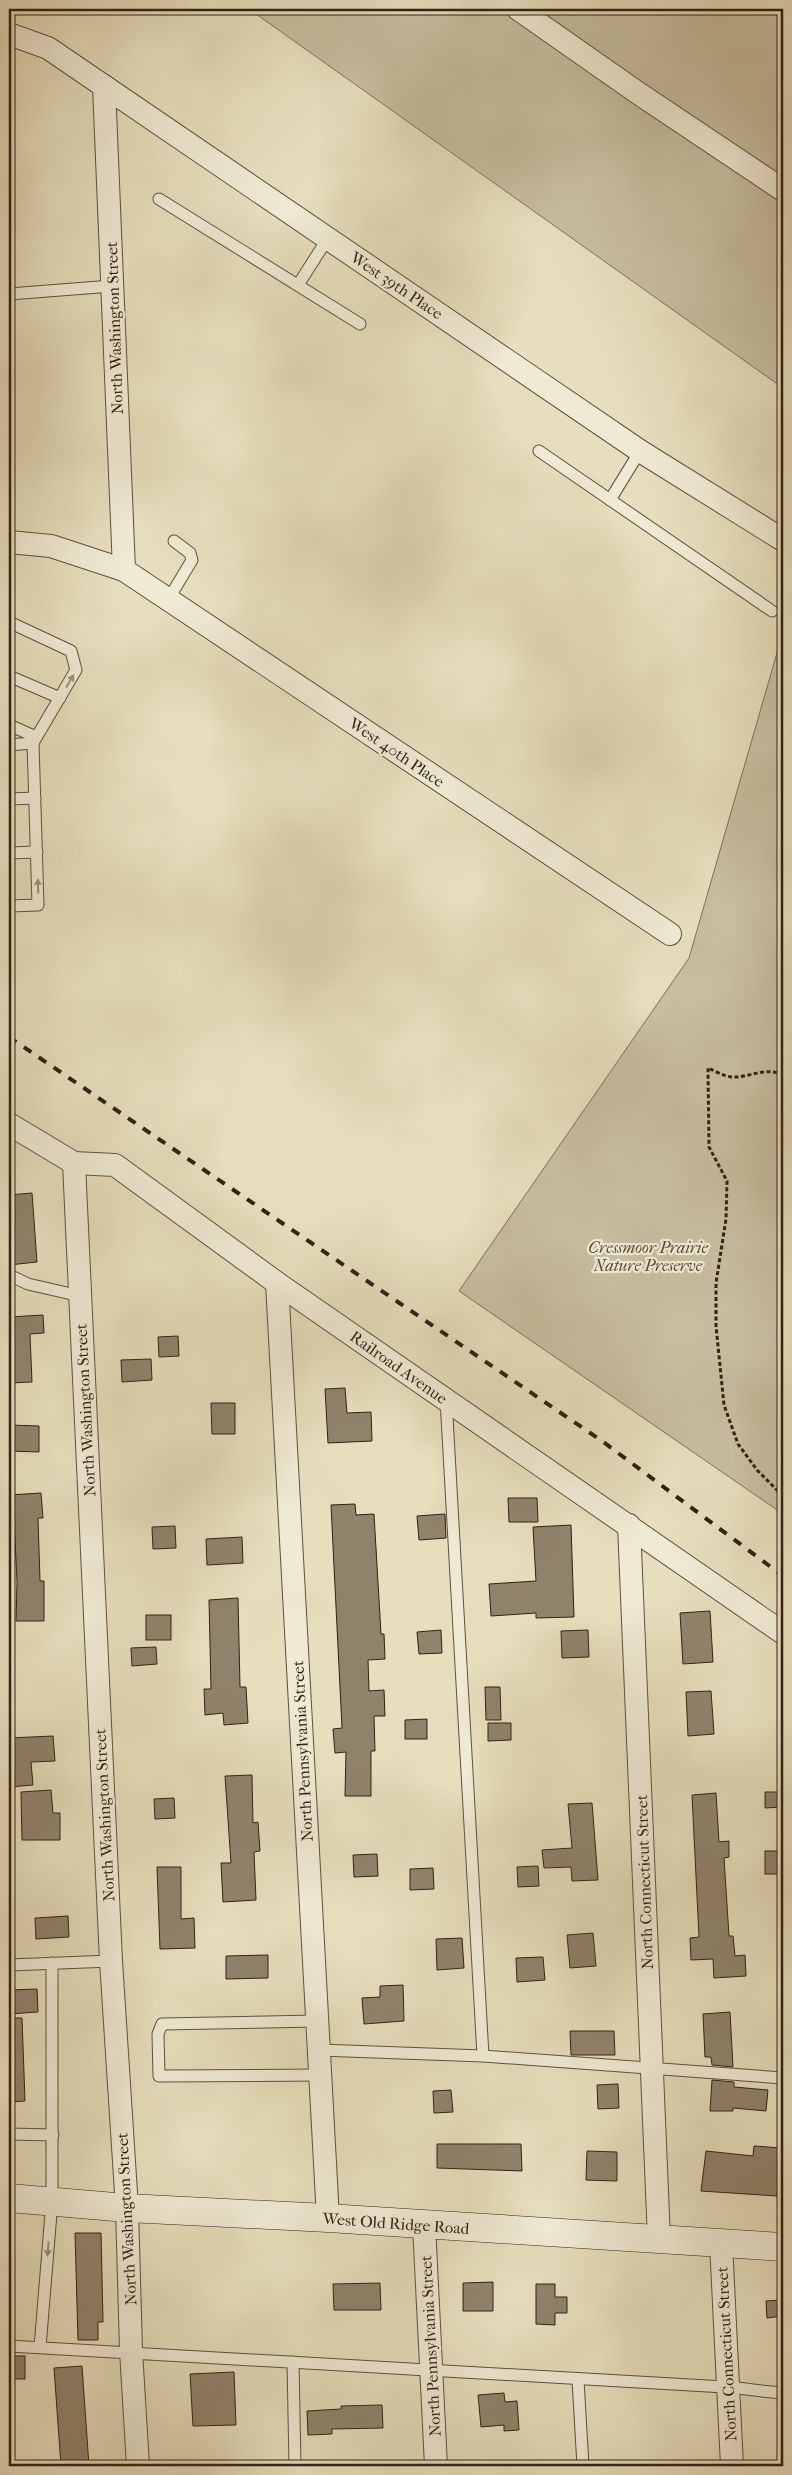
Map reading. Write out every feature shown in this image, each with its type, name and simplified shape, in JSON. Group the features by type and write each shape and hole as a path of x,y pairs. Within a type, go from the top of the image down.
{"street":[{"path":"518,9 638,93 783,190"},
{"name":"West 39th Place","path":"9,34 48,48 640,451 783,540"},
{"name":"North Washington Street","path":"104,86 124,570"},
{"name":"West 40th Place","path":"9,542 51,546 124,570 670,934"},
{"path":"9,1124 74,1164"},
{"name":"North Washington Street","path":"74,1164 111,1961 127,2208 131,2351 138,2466"},
{"name":"Railroad Avenue","path":"74,1164 115,1165 277,1283 783,1632"},
{"name":"North Pennsylvania Street","path":"277,1283 328,2218"},
{"name":"North Connecticut Street","path":"629,1525 659,2239"},
{"name":"West Old Ridge Road","path":"9,2198 127,2208 328,2218 783,2247"},
{"name":"North Pennsylvania Street","path":"424,2225 436,2466"},
{"name":"North Connecticut Street","path":"721,2243 732,2466"}],"lane":[{"path":"159,199 360,324"},
{"path":"298,285 328,238"},
{"path":"9,294 112,286"},
{"path":"539,451 772,611"},
{"path":"610,500 640,451"},
{"path":"168,600 192,560 190,553 174,540"},
{"path":"9,622 72,651 76,670 35,740 38,905 9,906"},
{"path":"9,676 60,698"},
{"path":"9,725 35,740"},
{"path":"9,744 35,740"},
{"path":"9,799 35,798"},
{"path":"9,853 36,852"},
{"path":"9,1275 28,1284 80,1296"},
{"path":"446,1399 483,2056"},
{"path":"9,1965 111,1961"},
{"path":"40,2347 52,2201 52,1964"},
{"path":"317,2021 162,2024 158,2034 159,2076 320,2075"},
{"path":"318,2050 483,2056 783,2078"},
{"path":"9,2134 53,2135"},
{"path":"9,2346 131,2351 578,2380 728,2387 783,2393"},
{"path":"293,2362 295,2466"},
{"path":"578,2380 583,2466"}],"path":[{"path":"783,1074 765,1070 743,1076 729,1077 708,1068 707,1086 709,1147 727,1181 726,1219 716,1283 716,1326 724,1405 738,1444 757,1470 783,1496"}],"green space":[{"path":"249,9 783,9 783,388"},
{"name":"Cressmoor Prairie Nature Preserve","path":"783,632 783,1514 459,1291 689,958"}],"building":[{"path":"32,1193 37,1262 9,1265 9,1195"},
{"path":"43,1315 44,1333 30,1334 32,1382 9,1383 9,1317"},
{"path":"178,1336 179,1356 159,1357 158,1337"},
{"path":"151,1359 152,1380 122,1382 121,1360"},
{"path":"345,1388 347,1413 371,1412 372,1441 328,1443 325,1389"},
{"path":"211,1403 235,1403 235,1434 212,1434"},
{"path":"9,1425 39,1426 39,1452 9,1451"},
{"path":"41,1493 43,1518 38,1518 40,1581 44,1581 44,1621 16,1621 17,1581 14,1519 9,1520 9,1495"},
{"path":"508,1498 537,1498 538,1522 509,1522"},
{"path":"355,1504 356,1515 374,1514 381,1634 384,1634 385,1659 368,1660 369,1691 384,1690 385,1716 374,1716 375,1751 371,1751 371,1796 345,1796 346,1752 335,1753 333,1729 342,1728 331,1505"},
{"path":"445,1514 446,1538 419,1540 417,1516"},
{"path":"571,1525 574,1617 536,1618 536,1613 491,1616 489,1584 536,1581 533,1527"},
{"path":"175,1526 176,1548 153,1549 152,1527"},
{"path":"242,1537 243,1563 207,1565 206,1539"},
{"path":"238,1598 240,1687 246,1687 248,1723 224,1725 223,1713 205,1715 204,1689 211,1689 209,1600"},
{"path":"710,1611 713,1662 683,1664 680,1613"},
{"path":"146,1615 171,1615 171,1640 146,1640"},
{"path":"441,1630 442,1653 419,1654 417,1632"},
{"path":"588,1630 589,1657 562,1658 561,1631"},
{"path":"156,1647 157,1664 132,1666 131,1648"},
{"path":"485,1687 500,1687 501,1720 486,1720"},
{"path":"711,1691 714,1734 688,1736 686,1692"},
{"path":"427,1719 427,1739 405,1739 405,1720"},
{"path":"488,1723 511,1723 511,1740 488,1741"},
{"path":"53,1736 55,1761 31,1762 33,1785 9,1787 9,1738"},
{"path":"252,1775 253,1823 258,1822 260,1851 254,1852 256,1900 223,1902 221,1863 231,1863 225,1776"},
{"path":"51,1790 53,1813 60,1813 60,1840 22,1840 21,1792"},
{"path":"765,1792 783,1792 783,1807 765,1808"},
{"path":"716,1793 719,1842 729,1841 729,1857 724,1858 729,1936 733,1936 735,1956 745,1955 746,1976 714,1978 713,1959 691,1960 690,1938 699,1937 692,1795"},
{"path":"174,1798 175,1818 155,1819 154,1799"},
{"path":"592,1803 598,1880 572,1881 571,1867 544,1868 542,1850 572,1848 568,1804"},
{"path":"765,1851 783,1851 783,1874 765,1874"},
{"path":"377,1854 378,1876 354,1877 353,1855"},
{"path":"538,1866 539,1886 518,1887 517,1867"},
{"path":"157,1867 181,1867 181,1919 194,1918 195,1948 160,1949"},
{"path":"433,1868 434,1889 410,1890 410,1869"},
{"path":"68,1916 69,1937 36,1939 35,1918"},
{"path":"593,1933 596,1966 570,1968 567,1935"},
{"path":"462,1938 464,1968 437,1970 436,1939"},
{"path":"268,1955 268,1978 226,1979 226,1956"},
{"path":"543,1957 545,1980 517,1982 516,1958"},
{"path":"403,1985 404,2021 364,2024 362,1998 380,1997 380,1986"},
{"path":"37,1989 38,2012 9,2014 9,1990"},
{"path":"730,2012 733,2067 712,2065 711,2057 705,2057 703,2014"},
{"path":"9,2018 22,2018 25,2101 9,2102"},
{"path":"570,2031 614,2031 615,2055 571,2055"},
{"path":"712,2080 734,2082 734,2087 768,2090 766,2111 733,2108 733,2111 710,2111"},
{"path":"618,2084 619,2108 598,2109 597,2085"},
{"path":"451,2090 453,2112 434,2113 433,2091"},
{"path":"437,2144 521,2144 522,2171 437,2168"},
{"path":"754,2146 781,2148 777,2196 701,2191 706,2151 753,2156"},
{"path":"587,2151 617,2152 617,2181 586,2180"},
{"path":"75,2233 101,2233 103,2322 98,2322 98,2340 78,2340"},
{"path":"493,2282 493,2311 463,2311 463,2283"},
{"path":"380,2283 381,2310 334,2310 333,2284"},
{"path":"536,2284 555,2284 555,2297 567,2297 567,2313 555,2313 555,2325 536,2324"},
{"path":"783,2300 783,2316 767,2318 766,2301"},
{"path":"9,2356 25,2356 25,2379 9,2379"},
{"path":"82,2366 89,2466 61,2466 54,2368"},
{"path":"234,2372 236,2425 193,2426 190,2374"},
{"path":"504,2393 505,2402 517,2401 519,2430 504,2431 504,2425 481,2427 478,2395"},
{"path":"382,2405 383,2428 332,2429 332,2434 308,2435 307,2411 341,2409 341,2406"}],"railway":[{"path":"9,1037 602,1441 783,1576"}]}
